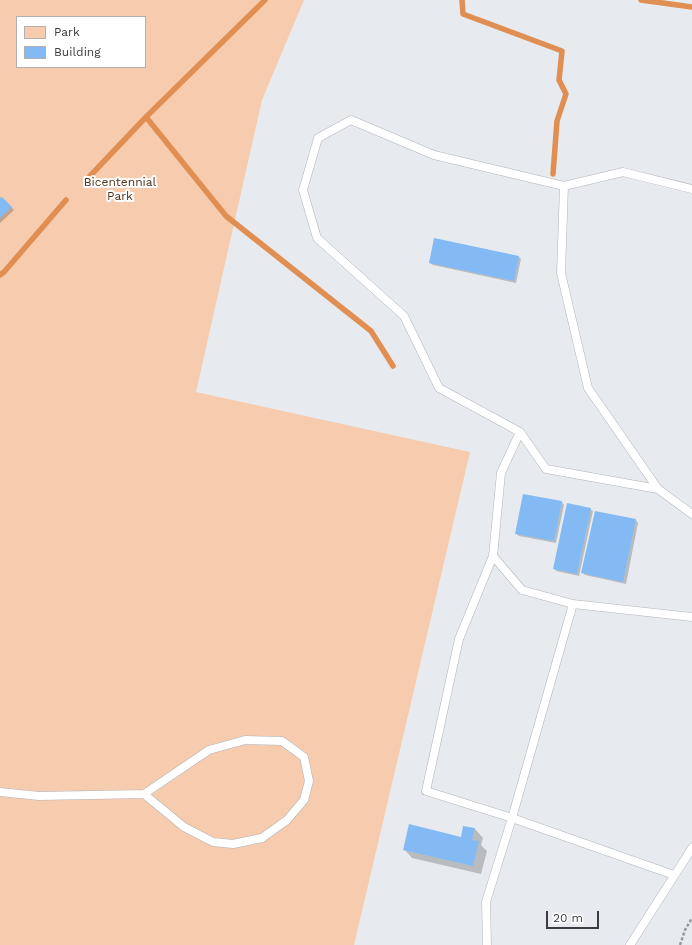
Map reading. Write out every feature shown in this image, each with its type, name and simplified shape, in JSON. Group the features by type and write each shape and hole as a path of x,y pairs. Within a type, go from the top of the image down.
{"lane":[{"path":"658,489 546,469 520,432 440,388 404,316 316,238 304,190 318,138 351,120 434,155 564,186 623,172 692,189"},
{"path":"564,186 560,273 588,388 658,489 692,514"},
{"path":"520,432 501,473 493,556 460,639 426,791 512,818 674,875"},
{"path":"493,556 522,590 573,604 692,617"},
{"path":"487,945 486,902 512,818 573,604"},
{"path":"0,792 39,796 144,794 208,750 245,740 282,741 304,757 309,781 304,800 287,820 262,838 233,844 213,842 184,827 144,794"},
{"path":"630,945 692,848"}],"path":[{"path":"680,945 685,930 692,918"}],"green space":[{"name":"Bicentennial Park","path":"0,0 304,0 262,100 196,392 470,452 354,945 0,945"}],"building":[{"path":"2,197 12,207 0,218 0,198"},
{"path":"434,238 519,256 514,281 429,263"},
{"path":"523,494 562,501 554,541 515,534"},
{"path":"567,503 591,508 577,574 553,569"},
{"path":"595,511 636,519 623,582 581,573"},
{"path":"409,824 461,837 463,826 475,828 472,840 479,841 473,866 403,850"}],"waterway":[{"path":"90,176 146,117 265,0"},
{"path":"462,0 463,14 562,51 559,80 566,94 557,121 553,174"},
{"path":"641,0 692,7"},
{"path":"146,117 226,216 371,331 393,366"},
{"path":"0,275 66,200"}]}
